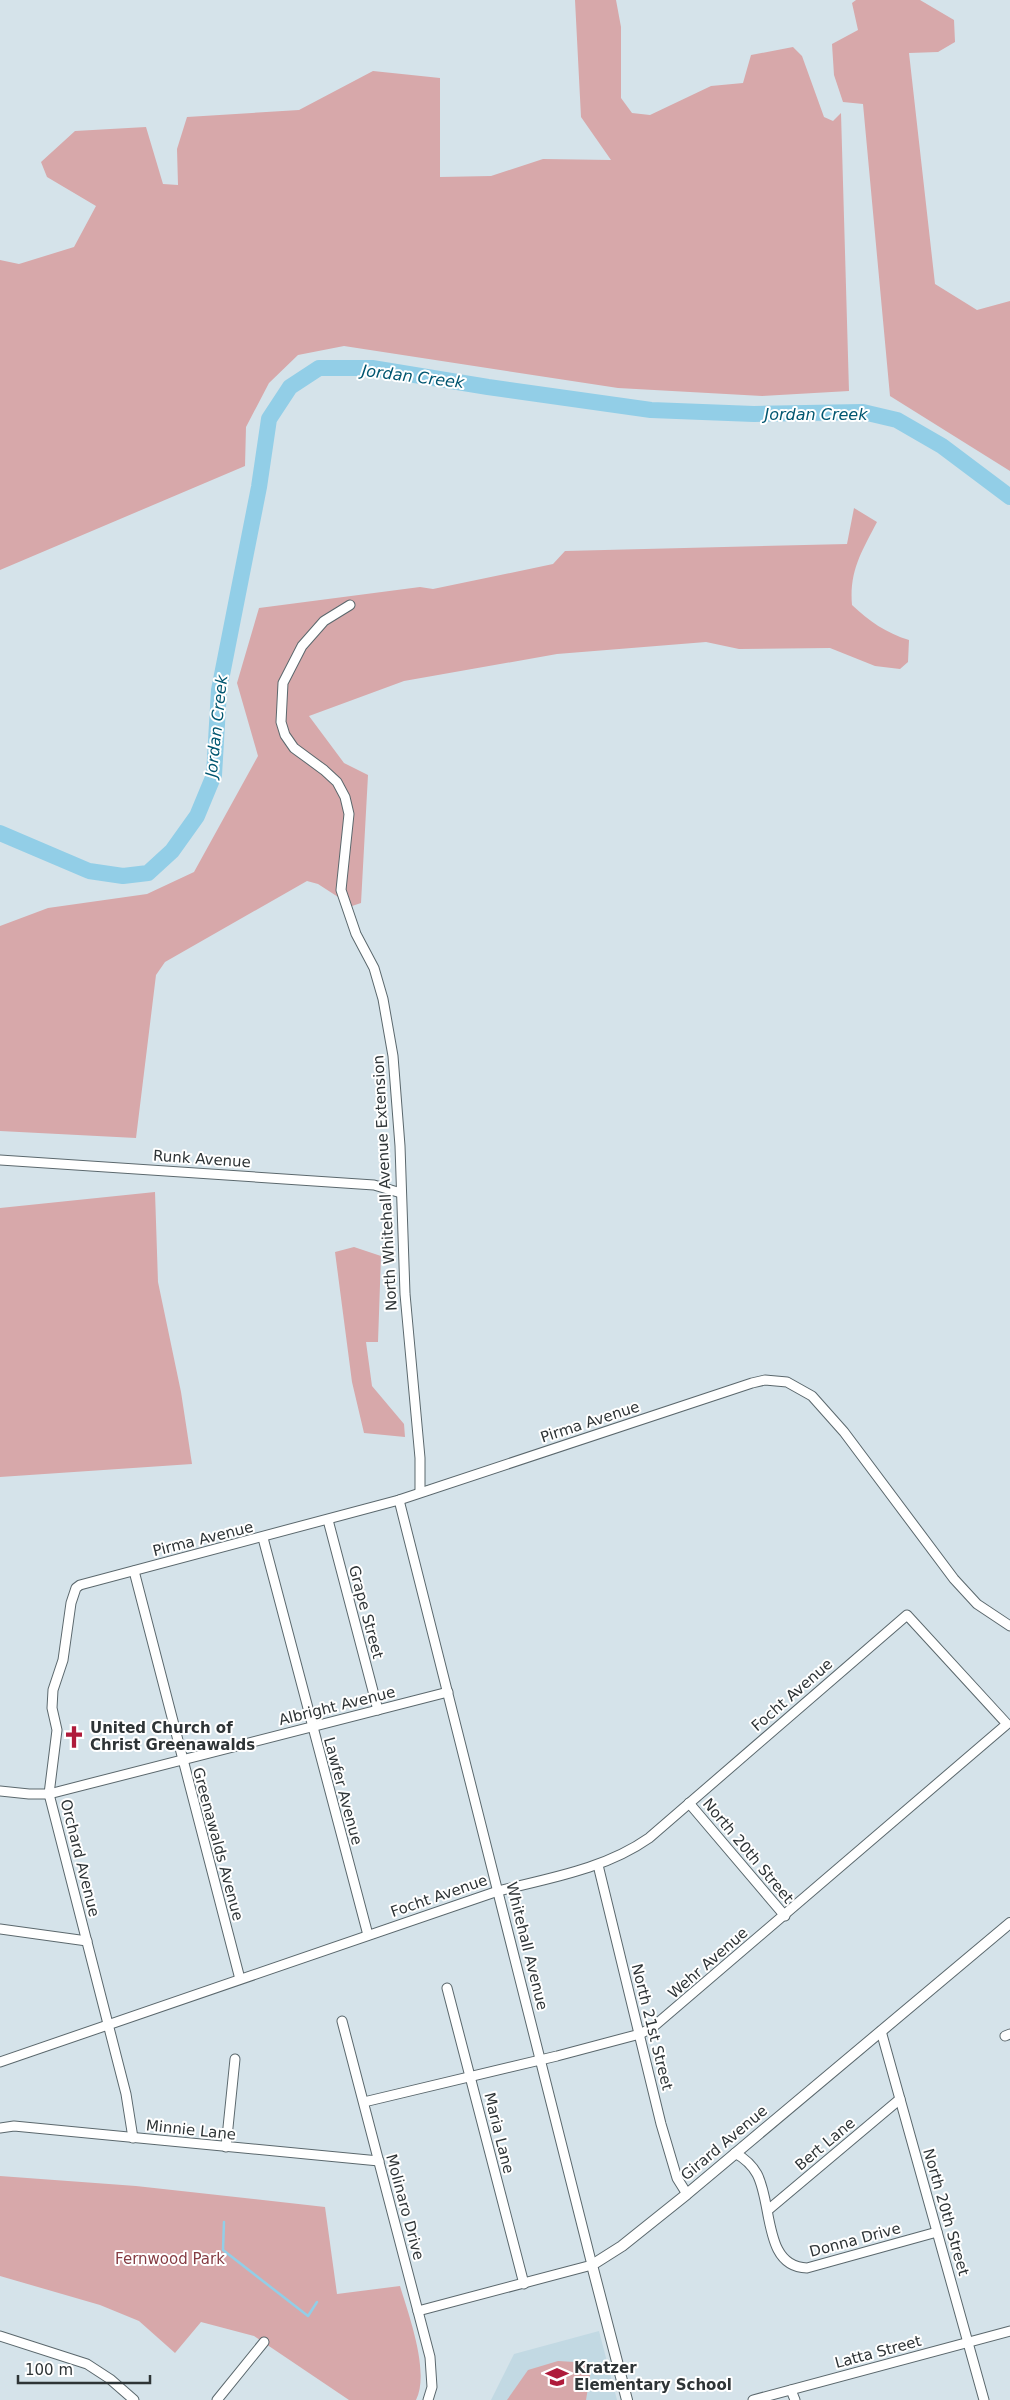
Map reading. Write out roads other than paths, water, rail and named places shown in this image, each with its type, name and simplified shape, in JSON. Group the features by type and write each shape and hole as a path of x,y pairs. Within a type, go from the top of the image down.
{"street":[{"name":"North Whitehall Avenue Extension","path":"350,606 324,621 302,646 283,683 280,722 285,735 294,748 337,782 345,797 349,814 340,890 356,934 374,968 383,999 393,1063 401,1160 405,1294 420,1458 420,1492"},
{"name":"Runk Avenue","path":"0,1160 374,1185 401,1193"},
{"name":"Pirma Avenue","path":"80,1585 263,1538 399,1500 765,1380 787,1382 806,1390 827,1412 966,1592 990,1614 1010,1626"},
{"name":"Whitehall Avenue","path":"399,1500 627,2400"},
{"name":"Grape Street","path":"328,1520 378,1710"},
{"name":"Lawfer Avenue","path":"263,1538 368,1935"},
{"name":"Greenawalds Avenue","path":"134,1570 240,1979"},
{"name":"Orchard Avenue","path":"80,1585 76,1588 71,1603 63,1660 53,1690 52,1708 57,1730 49,1794 130,2111 134,2138"},
{"name":"Wehr Avenue","path":"364,2102 540,2060 640,2034 653,2027 694,1994 1007,1724 907,1615"},
{"name":"Focht Avenue","path":"0,2062 498,1891 598,1865 634,1848 907,1615"},
{"name":"Albright Avenue","path":"0,1791 49,1794 448,1692"},
{"name":"North 20th Street","path":"689,1803 785,1916"},
{"name":"North 21st Street","path":"598,1865 677,2178 687,2194"},
{"name":"Girard Avenue","path":"418,2312 592,2265 622,2246 687,2194 1010,1923"},
{"path":"0,1929 87,1941"},
{"name":"Maria Lane","path":"447,1988 524,2284"},
{"name":"Molinaro Drive","path":"342,2021 432,2372 432,2388 428,2400"},
{"name":"North 20th Street","path":"881,2031 984,2400"},
{"path":"226,2147 235,2059"},
{"name":"Bert Lane","path":"768,2210 900,2098"},
{"name":"Minnie Lane","path":"0,2128 14,2126 379,2161"},
{"name":"Donna Drive","path":"735,2153 749,2164 756,2173 768,2210 777,2252 785,2261 800,2268 807,2268 937,2232"},
{"name":"Latta Street","path":"753,2400 1010,2331"},
{"path":"0,2336 87,2364 110,2379 134,2400"},
{"path":"217,2400 264,2342"},
{"path":"792,2390 795,2400"}],"waterway":[{"name":"Jordan Creek","path":"0,833 89,871 123,876 148,873 172,851 197,816 214,775 219,690 259,487 269,419 290,387 319,368 372,368 488,387 651,410 754,414 863,412 897,420 942,446 1010,497"},
{"path":"224,2222 223,2250 308,2316 317,2302"}],"place":[{"name":"United Church of Christ Greenawalds","path":"74,1737"},
{"name":"Kratzer Elementary School","path":"557,2377"}],"park label":[{"name":"Fernwood Park","path":"170,2259"}]}
